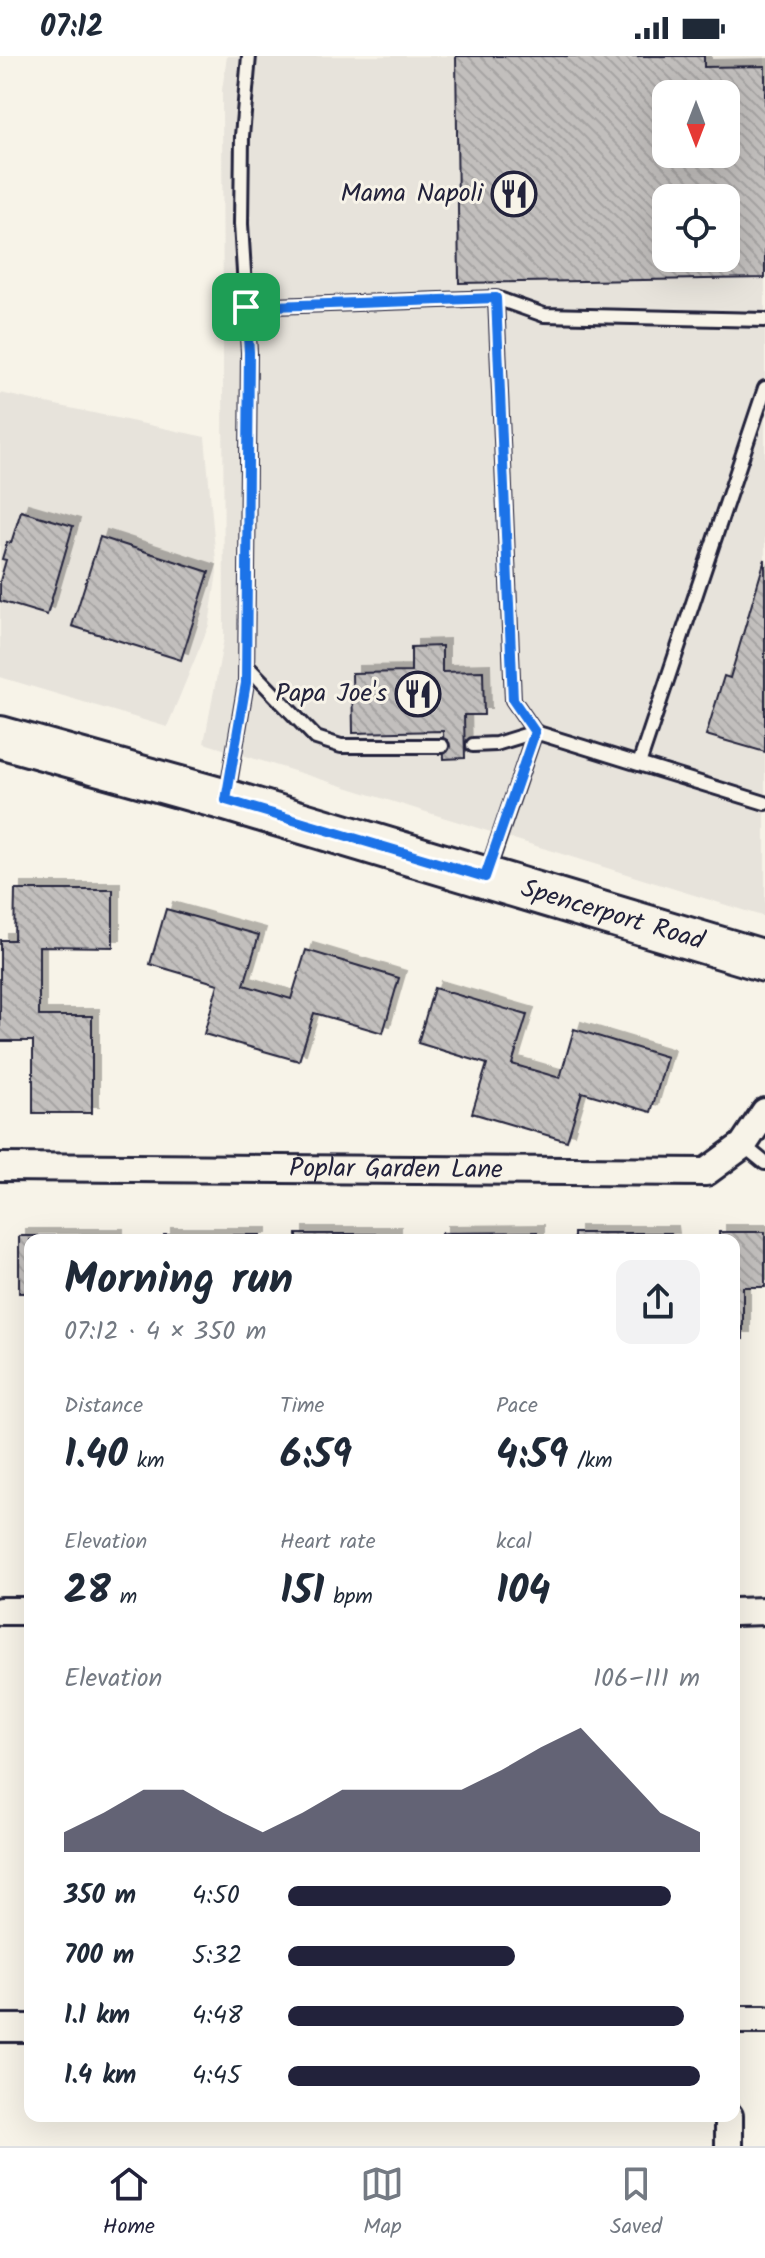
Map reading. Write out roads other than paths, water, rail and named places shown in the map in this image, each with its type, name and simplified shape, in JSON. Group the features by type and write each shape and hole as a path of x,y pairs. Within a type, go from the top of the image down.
{"main road":[{"name":"Spencerport Road","path":"0,737 226,800 765,961"}],"street":[{"name":"Poplar Garden Lane","path":"0,1167 706,1172 743,1145 765,1112"},
{"path":"0,1611 24,1611"},
{"path":"740,1612 765,1611"},
{"path":"740,2020 765,2020"},
{"path":"0,2028 24,2028"},
{"path":"729,2122 729,2146"}],"lane":[{"path":"226,800 246,683 249,352 241,224 249,56"},
{"path":"246,307 496,298 544,315 765,320"},
{"path":"496,298 513,700 535,732"},
{"path":"639,764 765,388"},
{"path":"246,665 316,738 341,746 442,746"},
{"path":"485,877 535,732"},
{"path":"473,745 496,744 535,732 765,803"},
{"path":"743,1145 765,1163"}],"place":[{"name":"Mama Napoli","path":"514,194"},
{"name":"Papa Joe's","path":"418,694"}]}
